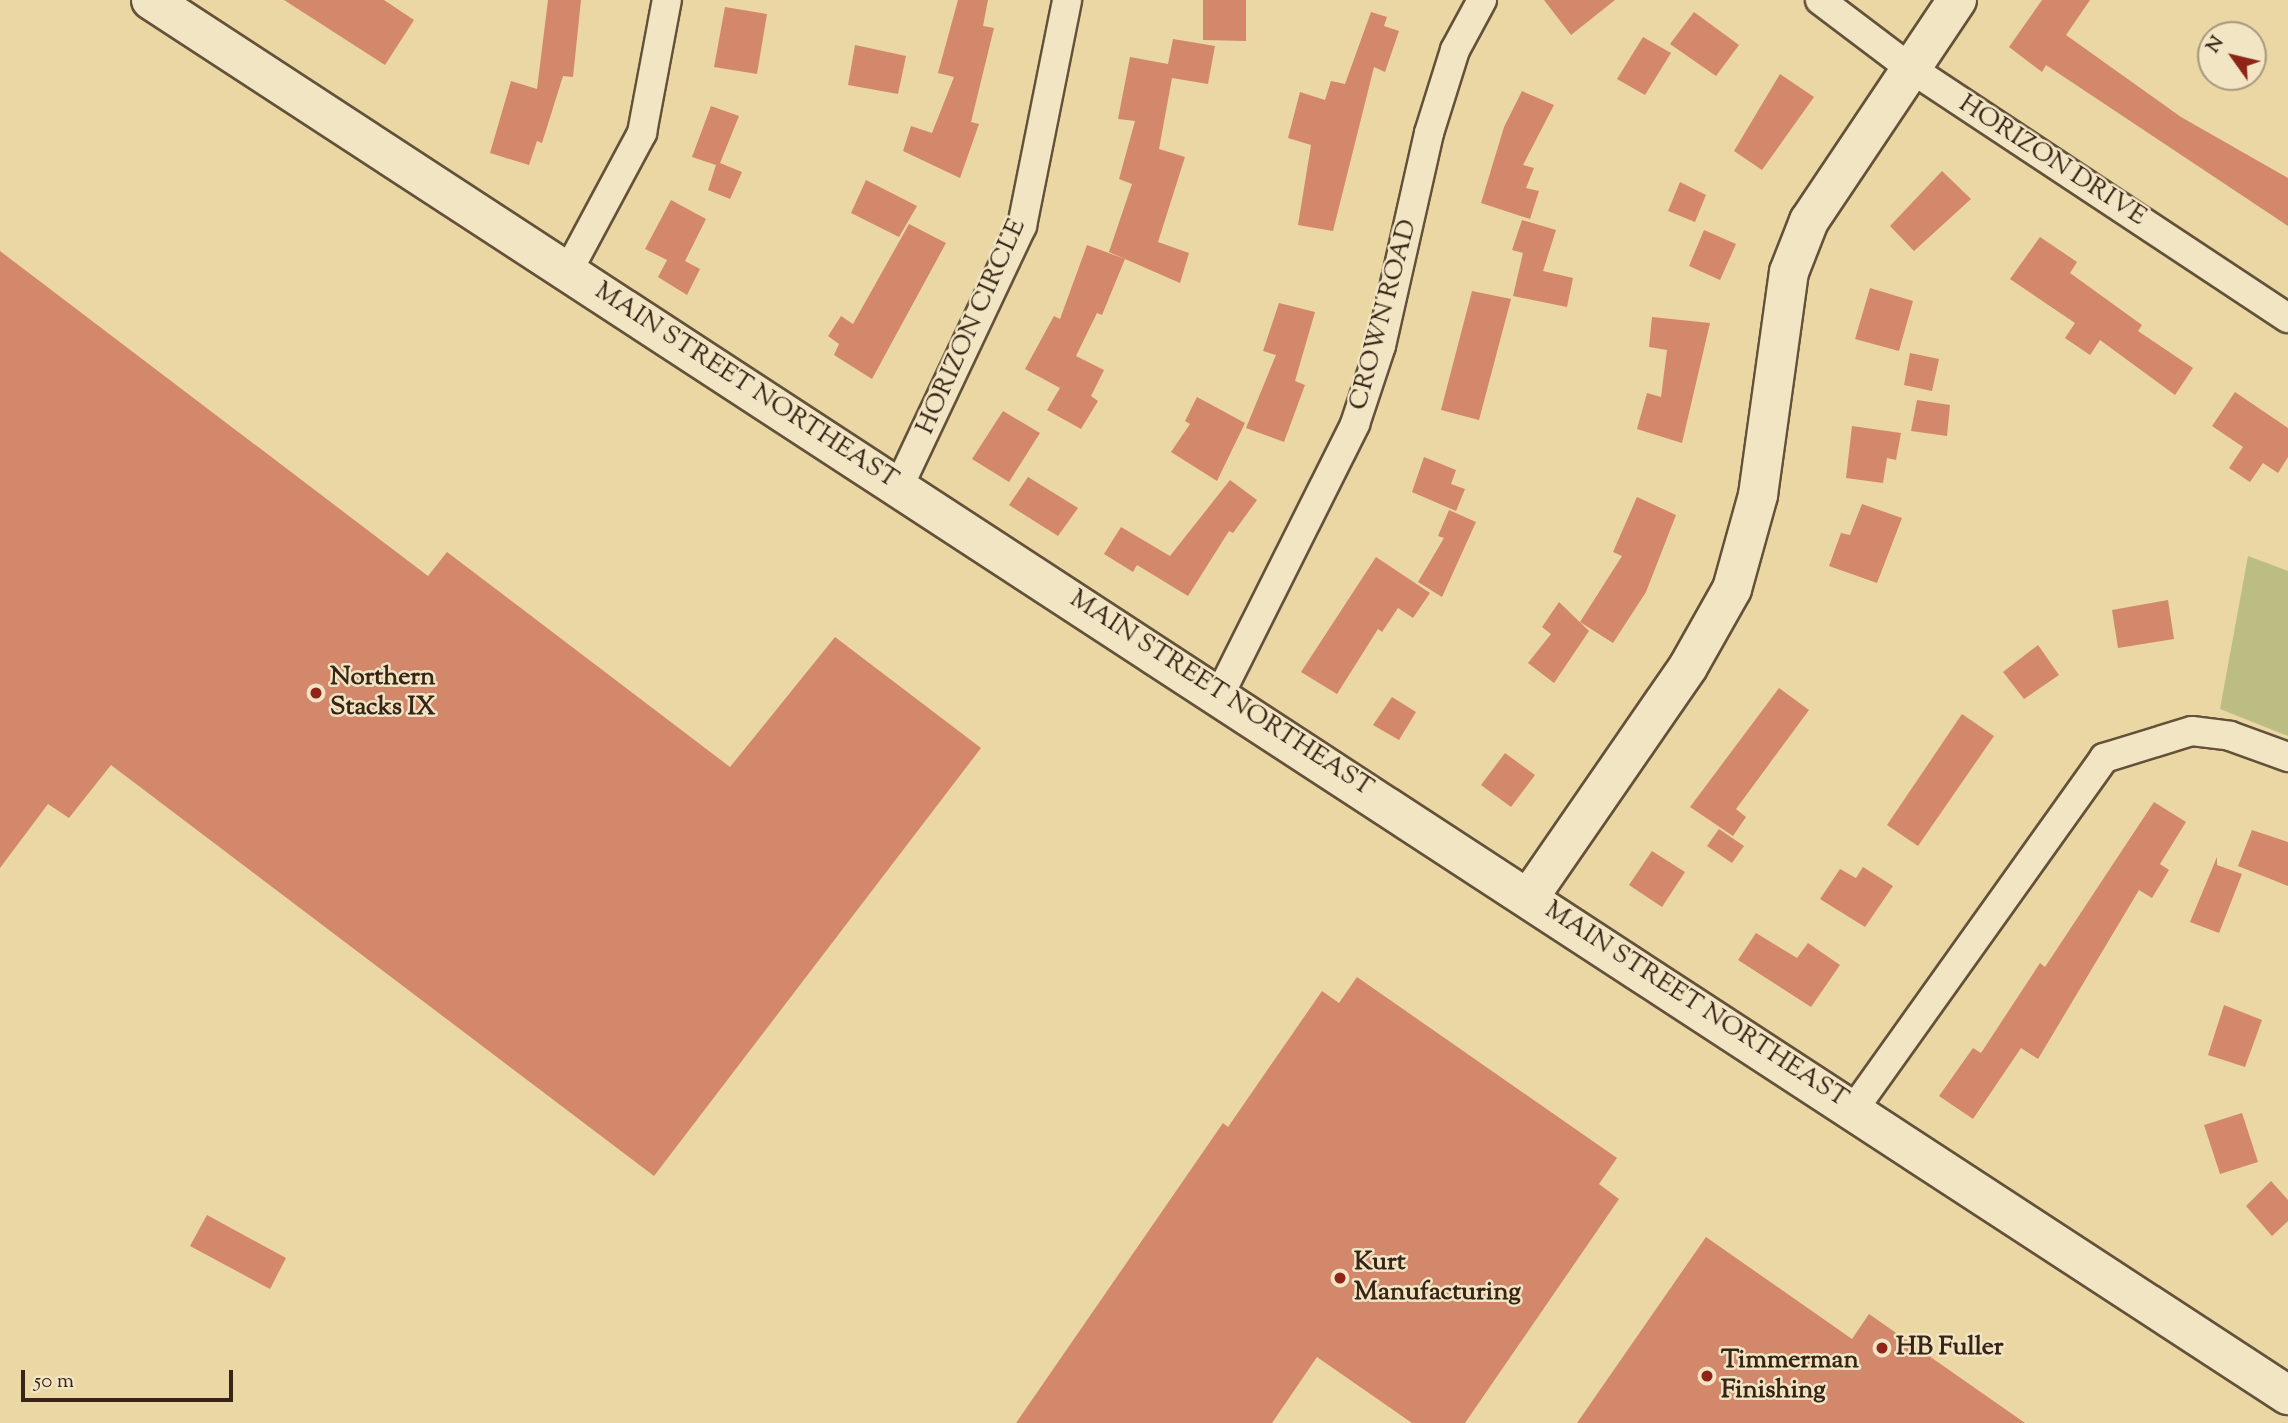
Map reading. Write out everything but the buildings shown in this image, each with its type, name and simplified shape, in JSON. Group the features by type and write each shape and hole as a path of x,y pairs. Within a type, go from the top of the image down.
{"street":[{"name":"MAIN STREET NORTHEAST","path":"151,0 1530,896 2288,1395"},
{"path":"568,271 642,133 667,0"},
{"name":"HORIZON CIRCLE","path":"899,486 1021,226 1067,0"},
{"name":"CROWN ROAD","path":"1220,694 1355,424 1381,346 1429,133 1455,50 1482,0"},
{"name":"HORIZON DRIVE","path":"1820,0 1910,68 2288,318"},
{"path":"1530,896 1688,667 1732,589 1758,495 1789,272 1809,221 1957,0"},
{"path":"1854,1109 2105,758 2192,731 2230,736 2288,757"}],"green space":[{"path":"2248,556 2288,571 2288,736 2220,709"}],"place":[{"name":"Northern Stacks IX","path":"316,693"},
{"name":"Kurt Manufacturing","path":"1340,1278"},
{"name":"HB Fuller","path":"1882,1348"},
{"name":"Timmerman Finishing","path":"1707,1376"}]}
